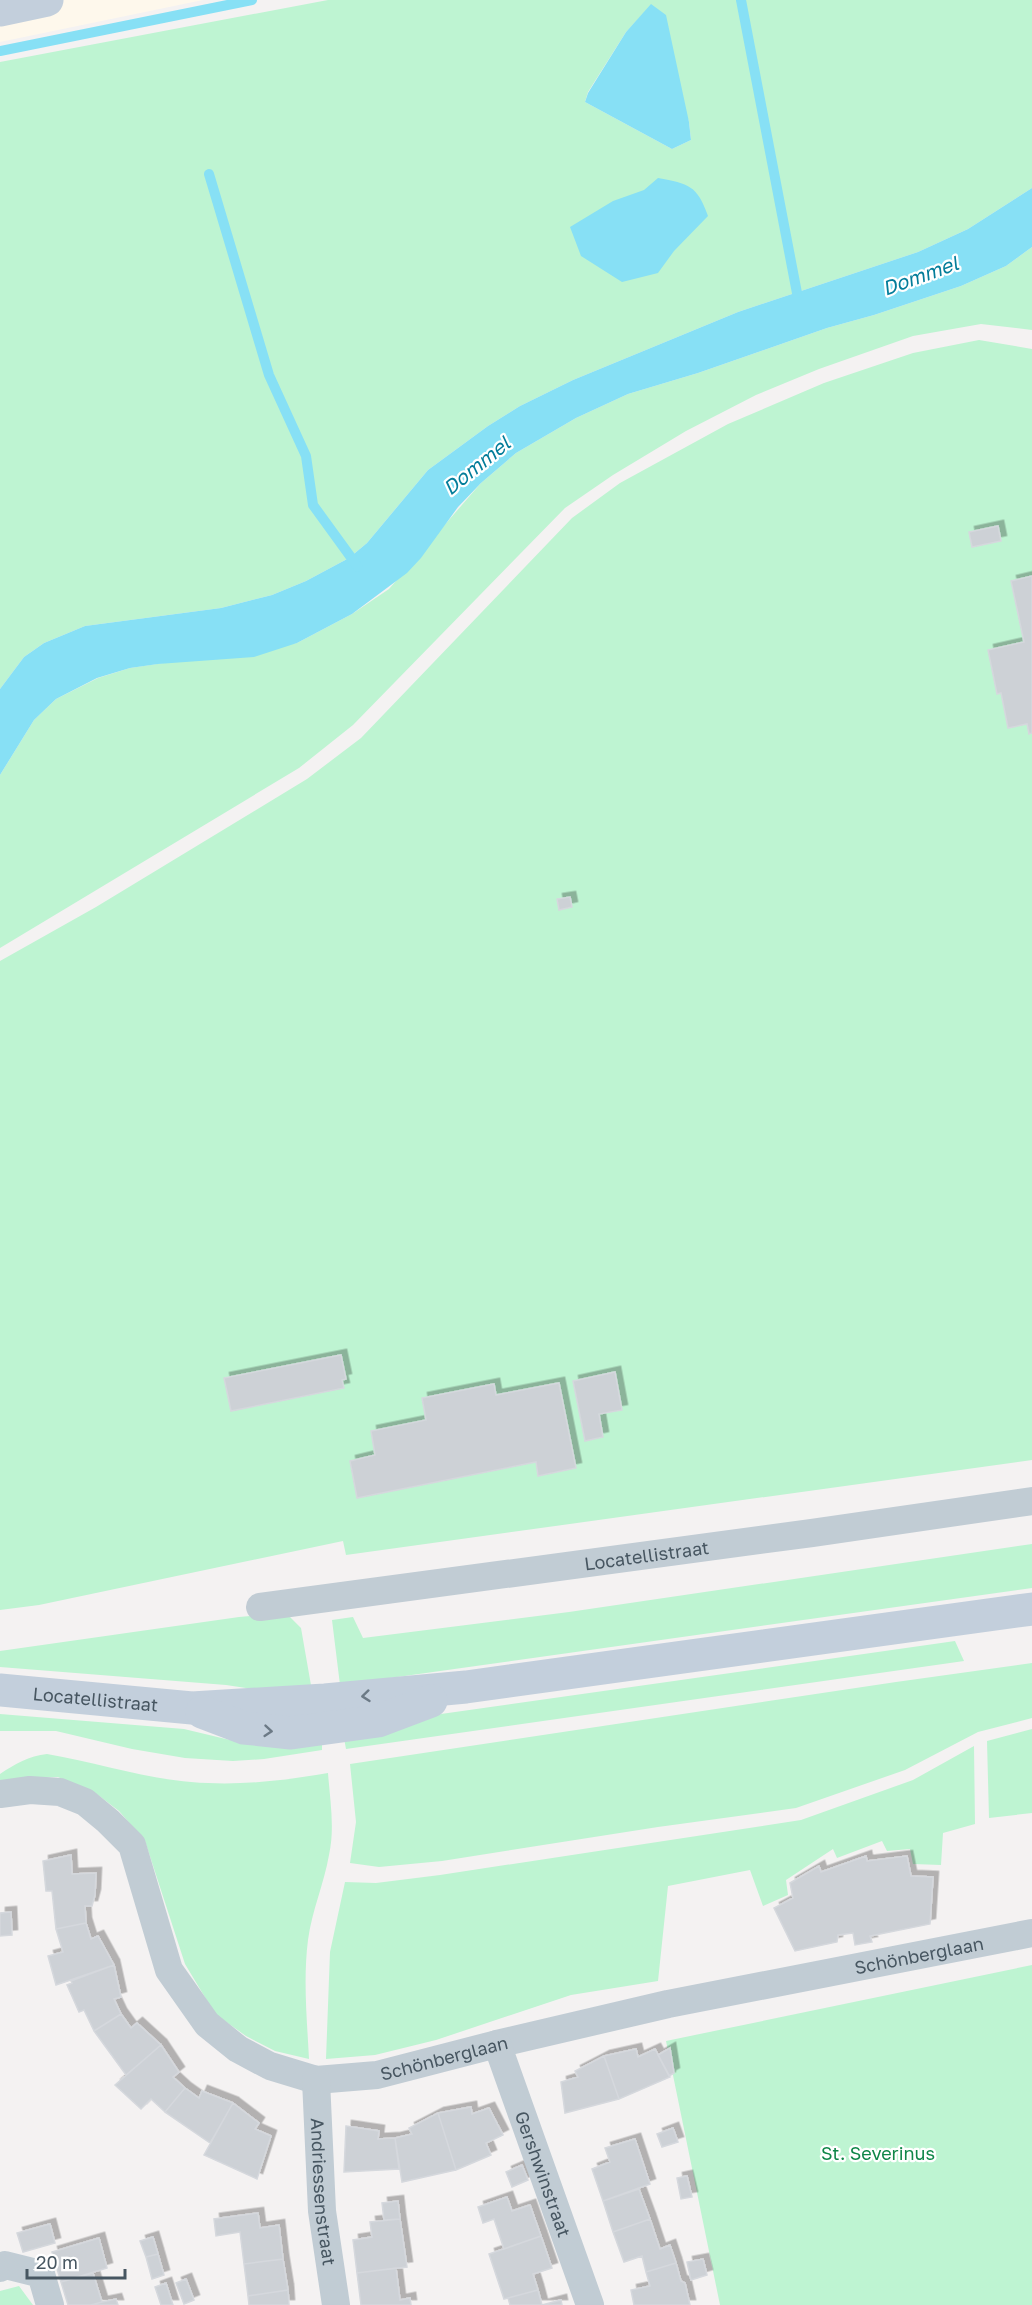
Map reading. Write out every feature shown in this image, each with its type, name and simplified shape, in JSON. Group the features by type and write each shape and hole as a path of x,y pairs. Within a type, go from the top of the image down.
{"main road":[{"path":"6,6 47,0"},
{"name":"Locatellistraat","path":"0,1690 192,1708 326,1700 466,1687 1032,1609"}],"street":[{"name":"Locatellistraat","path":"260,1607 1032,1501"},
{"name":"Schönberglaan","path":"0,1794 30,1790 60,1792 85,1802 108,1821 132,1845 169,1970 207,2024 238,2049 270,2066 316,2080 377,2075 497,2044 678,2002 1032,1933"},
{"name":"Gershwinstraat","path":"497,2044 590,2305"},
{"name":"Andriessenstraat","path":"316,2080 322,2211 336,2305"},
{"path":"0,2268 5,2265 41,2274 50,2305"}],"shaded area":[{"path":"0,0 203,0 0,42"}],"green space":[{"path":"328,0 1032,0 1032,188 968,229 918,252 738,312 573,380 520,406 488,426 428,470 367,543 349,558 306,581 272,595 221,608 85,626 44,643 24,657 0,689 0,62","holes":["651,5 689,122 691,140 672,149 585,102 588,92 626,32"]},
{"path":"1032,247 1032,330 981,324 913,336 819,369 756,395 686,431 613,475 565,508 353,725 299,768 0,948 0,775 34,720 56,699 98,678 130,668 297,643 352,614 389,589 481,483 516,453 576,418 628,394 961,286 1006,266"},
{"path":"979,340 1032,349 1032,1460 346,1555 343,1541 39,1605 0,1610 0,961 96,907 307,779 361,738 572,518 620,483 728,424 824,383 913,353"},
{"path":"1032,1544 1032,1588 340,1685 332,1620 353,1617 363,1638 569,1612"},
{"path":"286,1613 301,1628 312,1691 280,1693 226,1685 0,1667 0,1651 239,1617"},
{"path":"955,1641 964,1661 346,1749 344,1738 441,1714"},
{"path":"1032,1663 1032,1718 978,1732 905,1770 796,1808 442,1861 379,1867 350,1863 356,1822 350,1764"},
{"path":"0,1714 184,1729 230,1740 322,1742 322,1750 264,1759 233,1761 185,1758 132,1749 56,1731 0,1731"},
{"path":"1032,1729 1032,1813 989,1818 987,1741"},
{"path":"974,1746 975,1824 943,1833 941,1865 913,1864 910,1849 887,1851 882,1841 837,1858 833,1849 786,1880 788,1895 763,1906 750,1870 668,1886 658,1981 571,1995 436,2040 375,2055 326,2059 330,1952 345,1882 376,1883 440,1875 801,1820 913,1780"},
{"path":"47,1754 155,1777 191,1782 260,1782 328,1773 331,1845 310,1929 306,1970 309,2059 275,2051 246,2036 215,2014 185,1964 145,1841 119,1811 98,1795 58,1777 0,1784 0,1774 6,1770 28,1759"},
{"name":"St. Severinus","path":"1032,1965 1032,2305 720,2305 666,2041"},
{"path":"19,2286 33,2305 0,2305 0,2291"}],"water":[{"path":"651,4 666,15 689,122 691,140 672,149 585,102 588,93 626,32"},
{"path":"658,178 685,184 696,192 708,216 674,251 658,273 622,282 581,256 570,227 613,201 644,190"},
{"name":"Dommel","path":"1032,188 1032,247 1006,266 961,286 628,394 576,418 516,453 481,483 458,507 421,558 407,573 352,614 297,643 254,657 158,664 130,668 97,678 56,699 34,720 0,775 0,689 24,657 44,643 85,626 221,608 272,595 306,581 349,558 367,543 428,470 488,426 520,406 573,380 738,312 918,252 968,229"}],"building":[{"path":"998,526 1001,541 972,547 969,532"},
{"path":"1032,576 1032,733 1029,734 1027,724 1008,728 1001,693 997,694 988,650 1024,642 1011,581"},
{"path":"570,897 572,907 559,910 557,899"},
{"path":"341,1355 346,1379 342,1380 344,1388 231,1411 224,1378"},
{"path":"615,1372 622,1410 599,1414 603,1437 585,1441 573,1381"},
{"path":"559,1383 576,1468 538,1476 536,1462 357,1498 350,1461 375,1455 371,1431 426,1420 422,1398 494,1384 496,1395"},
{"path":"71,1855 72,1874 96,1873 95,1895 92,1906 85,1906 86,1923 56,1929 52,1891 46,1891 43,1861"},
{"path":"866,1856 867,1861 907,1856 911,1876 933,1877 930,1924 870,1936 872,1942 855,1945 853,1933 838,1935 837,1942 795,1951 774,1908 793,1898 790,1883 819,1866 821,1872"},
{"path":"11,1912 12,1935 0,1936 0,1913"},
{"path":"86,1923 91,1939 98,1936 114,1965 56,1985 48,1956 63,1952 56,1929"},
{"path":"114,1965 121,1997 114,1999 121,2014 94,2031 84,2010 79,2012 67,1985 72,1983 71,1981"},
{"path":"121,2014 131,2028 137,2023 161,2045 126,2075 94,2031"},
{"path":"161,2045 179,2072 173,2077 185,2088 165,2112 151,2099 141,2109 115,2085"},
{"path":"670,2048 674,2073 669,2076 658,2055"},
{"path":"636,2049 638,2057 655,2049 670,2077 619,2099 604,2056"},
{"path":"604,2056 619,2099 565,2113 561,2082 578,2077 575,2071"},
{"path":"185,2088 199,2098 202,2091 233,2103 210,2143 165,2112"},
{"path":"233,2103 259,2123 255,2129 271,2136 257,2179 204,2155"},
{"path":"471,2107 472,2114 489,2108 503,2135 486,2143 491,2155 456,2170 438,2113"},
{"path":"438,2113 456,2170 402,2182 395,2138 412,2134 409,2128"},
{"path":"346,2126 379,2131 378,2139 395,2138 399,2169 344,2172"},
{"path":"673,2128 678,2142 662,2147 657,2134"},
{"path":"635,2139 650,2184 603,2201 592,2169 610,2162 605,2148"},
{"path":"522,2165 528,2180 512,2187 506,2172"},
{"path":"687,2176 692,2197 681,2199 677,2178"},
{"path":"639,2189 650,2219 613,2232 603,2201"},
{"path":"507,2197 512,2211 530,2205 541,2236 504,2249 494,2219 483,2223 478,2207"},
{"path":"398,2201 400,2219 384,2220 382,2203"},
{"path":"258,2213 260,2228 279,2225 283,2259 244,2264 240,2232 216,2236 214,2219"},
{"path":"400,2219 407,2267 357,2273 353,2240 372,2237 370,2222"},
{"path":"650,2219 660,2249 670,2245 676,2263 646,2272 642,2256 624,2262 613,2232"},
{"path":"50,2224 55,2243 23,2252 17,2233"},
{"path":"541,2236 552,2268 533,2274 538,2290 504,2299 489,2254"},
{"path":"153,2237 158,2254 146,2257 140,2241"},
{"path":"99,2238 107,2268 61,2282 52,2252"},
{"path":"158,2254 164,2275 152,2279 146,2257"},
{"path":"283,2259 288,2290 248,2296 244,2264"},
{"path":"703,2259 707,2275 691,2280 687,2262"},
{"path":"676,2263 681,2281 685,2283 690,2305 634,2305 631,2290 650,2286 646,2272"},
{"path":"396,2268 400,2300 410,2298 411,2305 361,2305 357,2273"},
{"path":"93,2273 102,2302 91,2305 68,2305 61,2282"},
{"path":"186,2279 194,2300 184,2304 176,2283"},
{"path":"166,2283 173,2305 161,2305 155,2287"},
{"path":"288,2290 289,2305 249,2305 248,2296"},
{"path":"538,2290 542,2305 510,2305 508,2298"},
{"path":"116,2299 118,2305 91,2305 102,2302"},
{"path":"561,2300 562,2305 542,2305"}],"waterway":[{"path":"0,51 252,0"},
{"path":"741,0 797,293"},
{"path":"209,174 269,375 306,456 313,505 358,567"}]}
